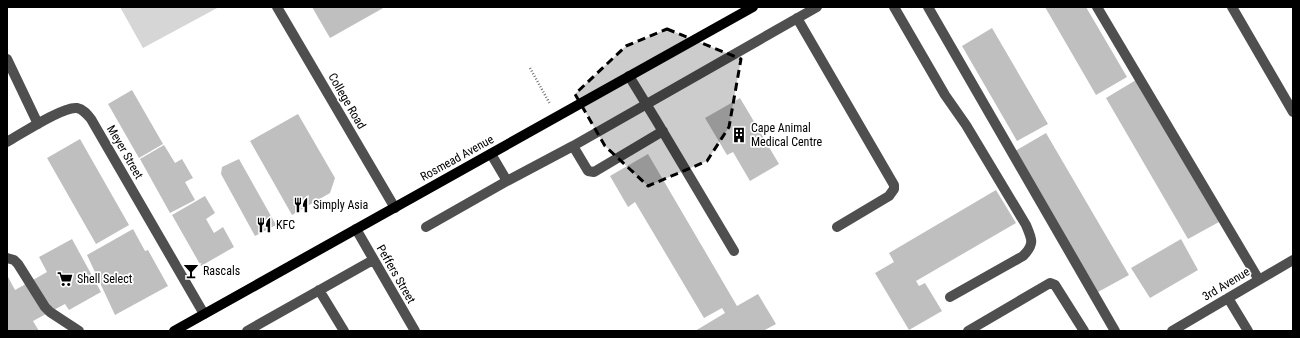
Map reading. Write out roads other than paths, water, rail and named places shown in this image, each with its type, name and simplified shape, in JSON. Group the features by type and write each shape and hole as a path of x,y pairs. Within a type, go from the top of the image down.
{"main road":[{"name":"Rosmead Avenue","path":"174,331 753,7"}],"street":[{"name":"College Road","path":"277,7 395,208"},
{"path":"426,227 507,181 574,146 816,7"},
{"path":"894,7 945,95 966,125 1022,218 1031,237 1032,244 1023,256 950,297"},
{"path":"928,7 1115,331"},
{"path":"1097,7 1259,280"},
{"path":"1232,7 1293,112"},
{"path":"798,18 894,185 894,189 889,196 837,226"},
{"path":"7,59 38,124"},
{"path":"629,76 734,251"},
{"name":"Meyer Street","path":"7,142 66,109 78,108 84,111 91,119 204,314"},
{"path":"574,146 588,171 594,172 662,131"},
{"path":"492,154 507,181"},
{"name":"Peffers Street","path":"356,229 415,331"},
{"path":"7,258 14,260 18,264 45,308 79,331"},
{"path":"247,331 373,260"},
{"name":"3rd Avenue","path":"1172,331 1293,260"},
{"path":"968,331 1050,283 1056,285 1084,331"},
{"path":"319,290 344,331"},
{"path":"1228,298 1248,331"}],"place":[{"name":"Cape Animal Medical Centre","path":"739,135"},
{"name":"Simply Asia","path":"301,205"},
{"name":"KFC","path":"264,225"},
{"name":"Rascals","path":"191,271"},
{"name":"Shell Select","path":"65,279"}]}
